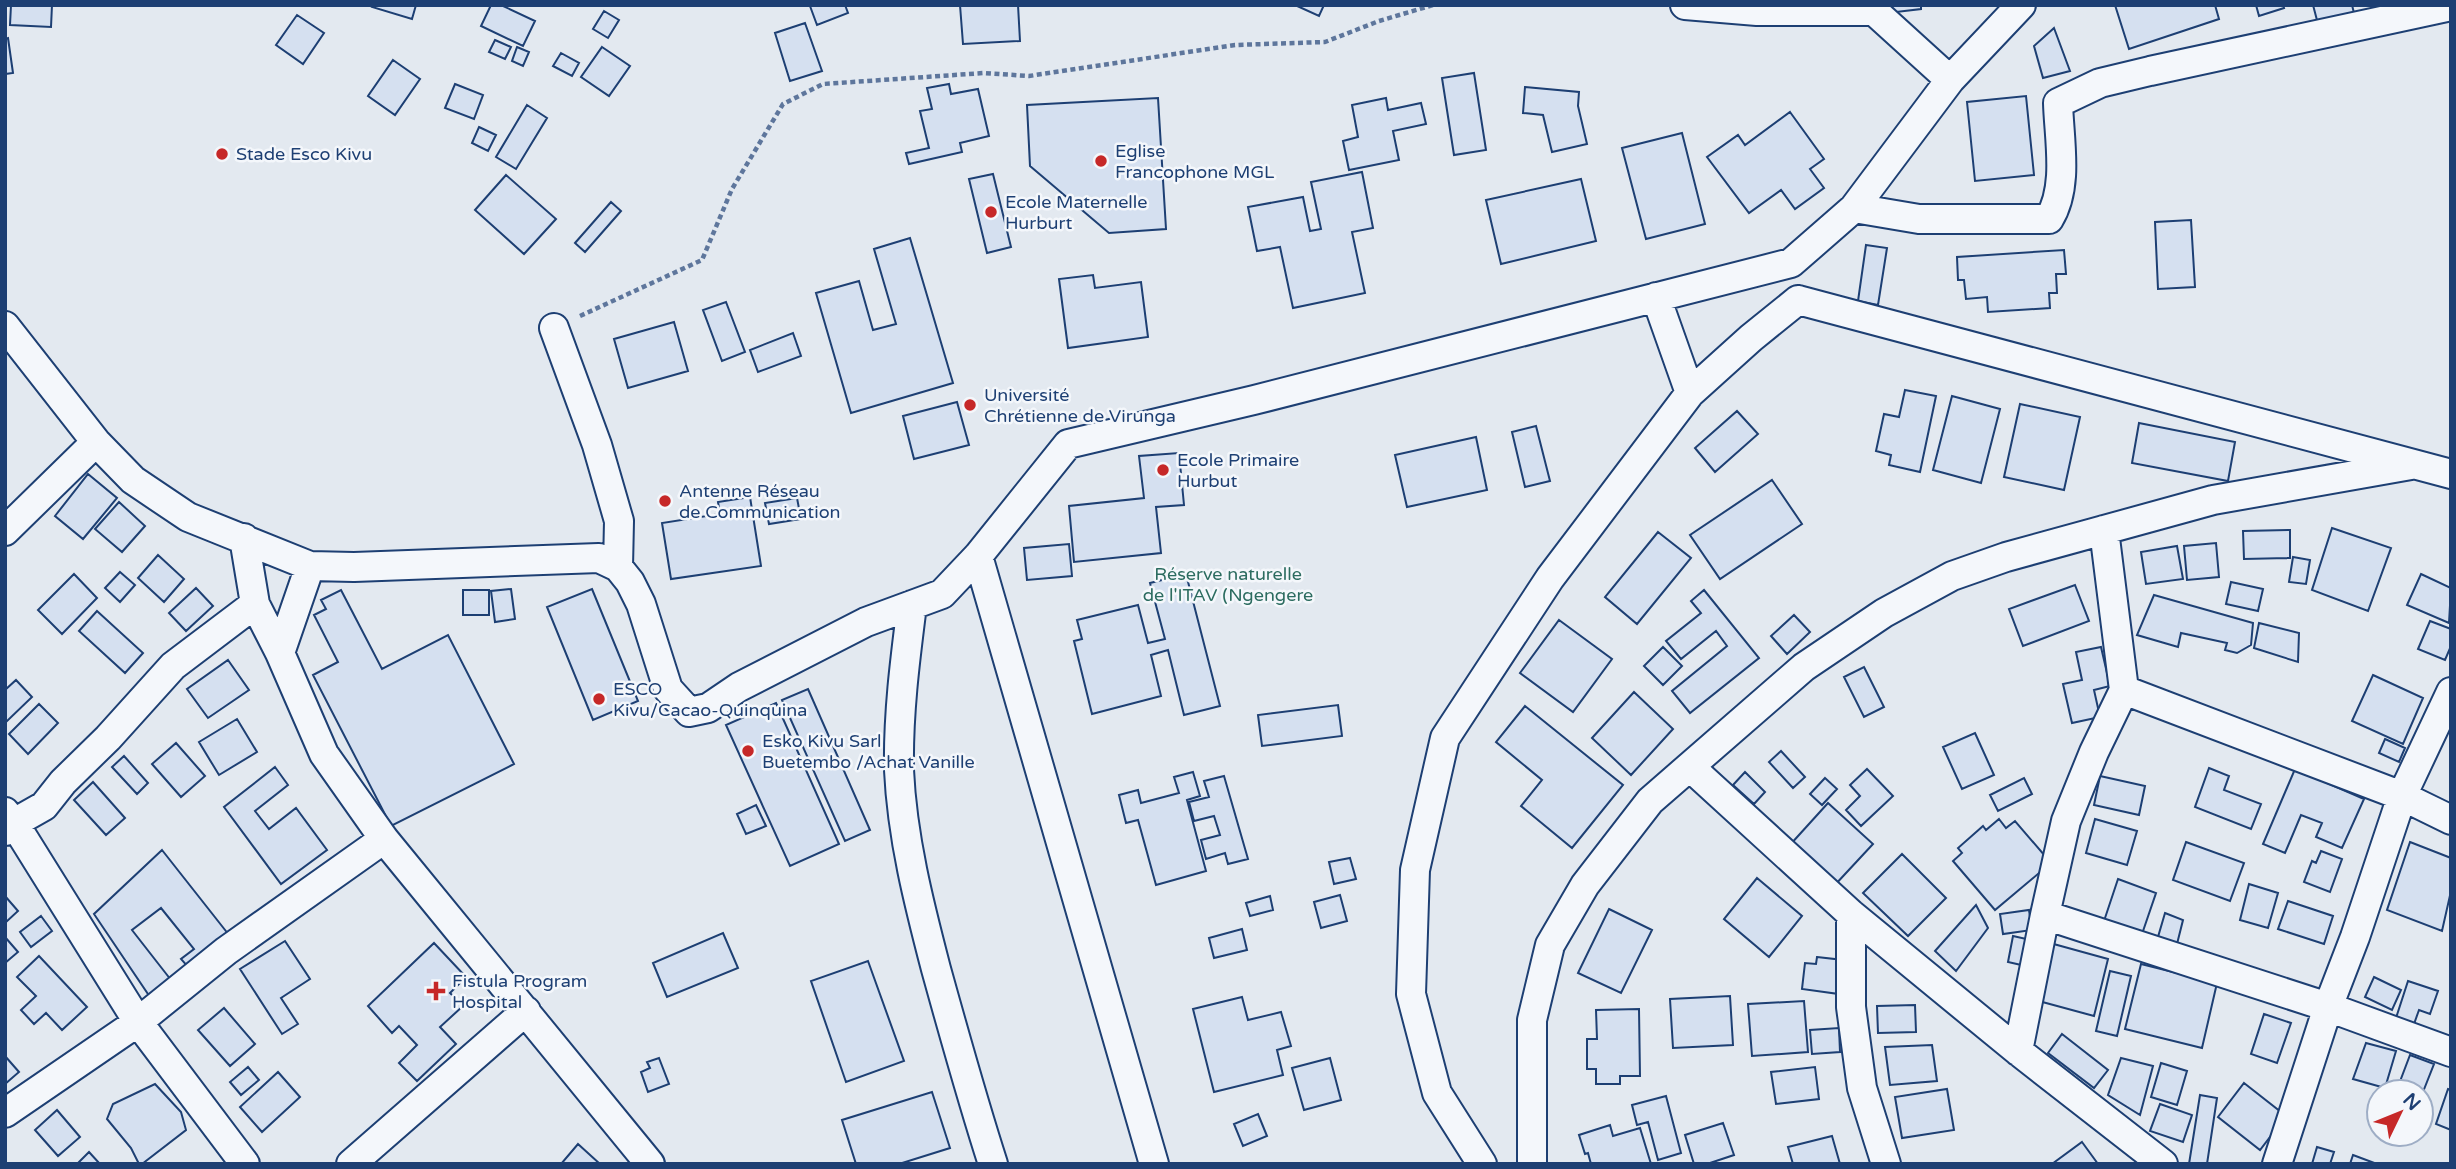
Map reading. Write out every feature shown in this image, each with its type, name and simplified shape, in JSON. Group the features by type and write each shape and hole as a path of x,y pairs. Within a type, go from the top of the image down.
{"street":[{"path":"1685,5 1757,11 1874,11 1950,80"},
{"path":"5,326 96,442 133,480 188,517 310,566 354,567 599,558 618,567 642,604 668,689 689,712 708,708 739,687 866,622 942,594 978,556 1068,444 1254,400 1791,263 1854,208 1950,80 2019,6"},
{"path":"1854,208 1919,219 2049,219 2057,206 2061,181 2058,103 2101,83 2451,6"},
{"path":"1791,263 1798,300"},
{"path":"1656,297 1690,393"},
{"path":"1482,1164 1437,1093 1411,994 1415,870 1446,738 1550,578 1690,393 1798,300"},
{"path":"1798,300 2451,474"},
{"path":"554,328 597,445 619,521 618,567"},
{"path":"5,531 96,442"},
{"path":"1532,1164 1532,1020 1550,945 1585,885 1650,801 1804,667 1884,613 1952,576 2006,557 2213,500 2411,465"},
{"path":"2018,1051 2066,821 2094,752 2124,690 2104,530"},
{"path":"244,538 256,604 324,754 384,839 650,1164"},
{"path":"978,556 1154,1164"},
{"path":"280,653 310,566"},
{"path":"245,1164 138,1022 8,822 44,806 63,782 108,738 173,666 256,604"},
{"path":"912,605 899,715 905,831 923,918 967,1083 993,1164"},
{"path":"2124,690 2402,796 2451,820"},
{"path":"2277,1164 2328,1006 2355,937 2402,796 2451,692"},
{"path":"1690,767 1851,914 2018,1051 2163,1164"},
{"path":"5,1113 138,1022 226,951 384,839"},
{"path":"1851,914 1851,1007 1862,1088 1886,1164"},
{"path":"2045,915 2328,1006 2451,1052"},
{"path":"351,1164 526,1011"}],"path":[{"path":"554,328 702,260 732,189 783,104 823,84 971,74 1029,76 1235,46 1325,42 1379,21 1433,5"}],"green space":[{"name":"Réserve naturelle de l'ITAV (Ngengere","path":"5,5 2451,5 2451,1164 5,1164"}],"building":[{"path":"11,5 52,5 51,27 10,25"},
{"path":"416,5 412,19 372,7"},
{"path":"491,5 501,5 535,21 523,46 481,26"},
{"path":"845,5 848,13 817,25 810,6"},
{"path":"960,5 1018,5 1020,41 963,44"},
{"path":"1295,5 1324,5 1319,16"},
{"path":"1887,5 1921,5 1921,9 1888,13"},
{"path":"2115,5 2215,5 2219,19 2129,49"},
{"path":"2256,5 2283,5 2284,8 2259,16"},
{"path":"2313,5 2352,5 2354,13 2318,24"},
{"path":"604,11 619,20 608,38 593,29"},
{"path":"297,15 324,33 303,64 276,45"},
{"path":"805,23 822,71 790,81 775,33"},
{"path":"2054,28 2070,71 2043,78 2034,46"},
{"path":"8,38 13,73 5,74 5,39"},
{"path":"495,40 511,47 505,59 489,52"},
{"path":"517,47 529,52 523,66 512,61"},
{"path":"602,47 630,66 609,96 581,77"},
{"path":"561,53 579,63 572,76 553,66"},
{"path":"393,60 420,79 395,115 368,96"},
{"path":"1474,73 1486,150 1454,155 1442,78"},
{"path":"455,84 483,95 474,119 445,108"},
{"path":"949,84 951,94 978,89 989,136 960,143 962,152 909,164 906,153 929,148 920,111 932,109 927,88"},
{"path":"1525,87 1579,92 1578,106 1587,144 1552,152 1543,115 1523,113"},
{"path":"2026,96 2034,175 1975,181 1967,102"},
{"path":"1158,98 1166,229 1109,233 1030,166 1027,105"},
{"path":"1386,98 1388,110 1421,103 1426,124 1393,131 1399,160 1349,170 1343,141 1358,137 1352,105"},
{"path":"527,105 547,118 516,169 496,157"},
{"path":"1790,112 1824,159 1810,169 1824,188 1795,209 1781,190 1749,213 1707,157 1738,135 1745,145"},
{"path":"479,127 496,135 488,151 472,143"},
{"path":"1682,133 1705,224 1646,239 1622,148"},
{"path":"1362,172 1373,228 1352,232 1365,293 1293,308 1280,247 1257,251 1248,207 1303,197 1310,231 1321,229 1311,182"},
{"path":"993,174 1011,247 987,253 969,179"},
{"path":"506,175 556,219 524,254 475,210"},
{"path":"1581,179 1596,241 1501,264 1486,200"},
{"path":"611,202 621,211 585,252 575,243"},
{"path":"2191,220 2195,287 2158,289 2155,222"},
{"path":"910,238 953,383 851,413 816,293 859,281 873,330 896,324 874,249"},
{"path":"1866,245 1887,248 1878,305 1858,301"},
{"path":"2064,250 2066,274 2056,274 2057,293 2049,293 2050,308 1988,312 1987,297 1966,299 1964,280 1958,280 1957,257"},
{"path":"1093,275 1095,288 1141,282 1148,337 1068,348 1059,279"},
{"path":"726,302 745,352 722,361 703,310"},
{"path":"674,322 688,371 628,388 614,339"},
{"path":"793,333 801,356 758,372 750,350"},
{"path":"1905,390 1936,396 1920,472 1889,465 1891,455 1876,451 1884,414 1899,417"},
{"path":"1952,396 2000,409 1981,483 1933,470"},
{"path":"957,402 969,445 914,459 903,416"},
{"path":"2020,404 2080,417 2064,490 2004,477"},
{"path":"1737,411 1758,434 1715,472 1695,448"},
{"path":"2139,423 2235,442 2228,481 2132,463"},
{"path":"1536,426 1550,481 1525,487 1512,432"},
{"path":"1476,437 1487,490 1407,507 1395,455"},
{"path":"1179,453 1184,505 1156,507 1161,553 1074,562 1069,506 1144,498 1139,456"},
{"path":"88,474 117,498 83,539 55,516"},
{"path":"1772,480 1802,524 1720,579 1690,535"},
{"path":"750,497 761,566 671,579 662,523 720,514 718,502"},
{"path":"797,498 801,519 769,524 765,503"},
{"path":"119,502 145,526 122,552 95,529"},
{"path":"2332,528 2391,548 2368,611 2312,590"},
{"path":"2290,530 2290,558 2244,559 2243,531"},
{"path":"1658,532 1691,558 1637,624 1605,597"},
{"path":"2216,543 2219,577 2187,580 2184,546"},
{"path":"1069,544 1072,576 1027,580 1024,548"},
{"path":"2177,546 2183,579 2146,584 2141,552"},
{"path":"158,555 184,579 164,602 138,578"},
{"path":"2293,557 2310,560 2306,584 2289,582"},
{"path":"120,572 135,585 120,602 105,588"},
{"path":"74,574 97,598 62,634 38,610"},
{"path":"1186,574 1220,706 1184,715 1168,650 1151,655 1161,696 1092,714 1074,641 1082,639 1077,620 1138,605 1148,643 1165,639 1150,583"},
{"path":"2421,574 2451,588 2449,623 2407,605"},
{"path":"2231,582 2263,589 2258,611 2226,604"},
{"path":"2075,585 2089,621 2023,646 2009,609"},
{"path":"196,588 213,606 186,631 169,613"},
{"path":"511,589 515,619 495,622 491,591"},
{"path":"592,589 638,701 593,720 547,607"},
{"path":"341,590 382,669 448,635 514,764 391,826 313,675 338,662 314,615 326,609 321,600"},
{"path":"463,590 489,590 489,615 463,615"},
{"path":"1704,590 1759,658 1690,713 1672,691 1727,646 1716,631 1681,659 1666,641 1701,613 1691,601"},
{"path":"2154,595 2253,623 2251,645 2237,653 2225,650 2227,643 2181,633 2178,647 2137,635"},
{"path":"97,611 143,653 125,673 79,631"},
{"path":"1794,615 1810,632 1787,654 1771,636"},
{"path":"1559,620 1612,659 1573,712 1520,673"},
{"path":"2430,621 2451,629 2451,646 2445,660 2418,649"},
{"path":"2259,623 2299,633 2298,662 2254,648"},
{"path":"1663,647 1682,666 1663,685 1644,666"},
{"path":"2101,647 2110,686 2094,690 2100,717 2072,723 2063,684 2082,680 2076,652"},
{"path":"228,660 249,690 208,718 187,689"},
{"path":"1864,667 1884,707 1864,717 1844,677"},
{"path":"2373,675 2423,698 2403,744 2352,721"},
{"path":"16,680 32,697 5,723 5,690"},
{"path":"808,689 870,830 845,841 782,700"},
{"path":"1634,692 1673,729 1631,775 1592,738"},
{"path":"776,703 839,844 790,866 726,725"},
{"path":"39,704 58,723 28,754 9,734"},
{"path":"1338,705 1342,736 1262,746 1258,715"},
{"path":"1525,706 1623,785 1572,848 1521,806 1542,780 1496,742"},
{"path":"237,719 257,752 219,775 199,742"},
{"path":"1975,733 1994,775 1962,789 1943,747"},
{"path":"2385,739 2405,748 2399,762 2379,753"},
{"path":"176,743 205,776 181,797 152,764"},
{"path":"1781,751 1805,777 1793,788 1769,762"},
{"path":"124,756 148,783 137,794 112,767"},
{"path":"275,767 288,785 255,811 269,829 296,808 327,850 281,884 224,807"},
{"path":"2209,768 2229,776 2224,790 2261,804 2251,829 2195,807"},
{"path":"1867,769 1893,796 1861,826 1846,810 1860,796 1850,785"},
{"path":"2295,769 2364,799 2342,848 2316,837 2322,823 2301,815 2285,853 2263,844"},
{"path":"1193,772 1200,796 1187,800 1206,871 1156,885 1138,820 1126,823 1119,795 1138,790 1141,803 1179,793 1174,777"},
{"path":"1745,772 1765,792 1754,804 1733,785"},
{"path":"1224,776 1248,859 1228,864 1225,853 1206,859 1201,840 1220,835 1214,816 1194,821 1189,802 1209,797 1204,781"},
{"path":"2100,776 2145,786 2139,815 2094,805"},
{"path":"1825,778 1837,789 1822,805 1810,794"},
{"path":"2024,778 2032,794 1998,811 1990,795"},
{"path":"93,782 125,818 106,835 74,800"},
{"path":"1828,803 1873,844 1833,887 1789,846"},
{"path":"756,805 766,826 746,834 737,814"},
{"path":"1999,819 2006,828 2015,821 2051,863 1995,910 1953,861 1962,853 1958,848 1983,826 1986,830"},
{"path":"2095,819 2137,831 2127,865 2086,853"},
{"path":"2186,842 2244,863 2230,901 2173,880"},
{"path":"2410,842 2451,858 2451,891 2442,931 2387,910"},
{"path":"162,850 229,935 188,967 181,959 194,949 161,908 132,930 171,980 150,997 94,914"},
{"path":"2321,851 2342,859 2330,892 2304,882 2312,861 2316,863"},
{"path":"1902,854 1946,898 1908,936 1863,893"},
{"path":"1350,858 1356,879 1334,884 1329,862"},
{"path":"1757,878 1802,916 1769,957 1724,919"},
{"path":"2118,879 2156,893 2142,934 2104,921"},
{"path":"2249,884 2278,893 2268,928 2240,920"},
{"path":"1340,895 1347,921 1321,928 1314,902"},
{"path":"5,896 18,911 5,923"},
{"path":"1270,896 1273,910 1250,916 1246,903"},
{"path":"2288,901 2333,916 2324,944 2278,929"},
{"path":"1976,905 1988,928 1956,971 1935,951"},
{"path":"1609,909 1652,930 1621,993 1578,973"},
{"path":"2029,910 2032,930 2003,934 2000,914"},
{"path":"2165,913 2183,920 2177,944 2158,937"},
{"path":"41,916 52,931 31,947 20,932"},
{"path":"1242,929 1247,950 1214,958 1209,938"},
{"path":"723,933 738,968 667,997 653,963"},
{"path":"2013,936 2035,941 2030,967 2008,962"},
{"path":"5,937 18,952 5,963"},
{"path":"285,941 310,979 281,998 298,1024 282,1034 240,969"},
{"path":"434,943 466,977 450,993 463,1006 440,1027 456,1044 417,1081 399,1063 417,1045 399,1026 392,1033 368,1006"},
{"path":"2050,943 2108,959 2094,1016 2035,1000"},
{"path":"39,956 87,1007 62,1030 46,1013 34,1024 21,1010 36,996 17,977"},
{"path":"1817,957 1843,960 1839,994 1802,989 1805,963 1816,964"},
{"path":"868,961 904,1061 846,1082 811,981"},
{"path":"2141,964 2217,983 2202,1048 2125,1029"},
{"path":"2110,971 2131,976 2117,1036 2096,1031"},
{"path":"2374,977 2401,990 2392,1010 2365,997"},
{"path":"2408,981 2438,991 2430,1014 2419,1010 2414,1024 2396,1018"},
{"path":"1730,996 1733,1045 1673,1048 1670,999"},
{"path":"1242,997 1248,1020 1281,1012 1291,1046 1277,1050 1283,1075 1214,1092 1193,1009"},
{"path":"1804,1001 1808,1052 1752,1056 1748,1004"},
{"path":"1915,1005 1916,1032 1878,1033 1877,1006"},
{"path":"224,1008 255,1044 230,1066 198,1030"},
{"path":"1639,1009 1640,1076 1620,1076 1620,1084 1596,1084 1596,1069 1587,1069 1587,1039 1597,1039 1596,1010"},
{"path":"2264,1014 2291,1023 2277,1063 2251,1054"},
{"path":"1839,1028 1840,1052 1812,1054 1810,1030"},
{"path":"2062,1034 2108,1070 2094,1088 2048,1053"},
{"path":"2366,1043 2396,1051 2388,1078 2365,1078 2365,1082 2353,1079"},
{"path":"1932,1045 1937,1081 1890,1085 1885,1047"},
{"path":"2410,1055 2434,1064 2428,1078 2401,1078"},
{"path":"5,1056 19,1072 5,1084"},
{"path":"659,1058 669,1084 648,1092 641,1072 650,1068 647,1062"},
{"path":"1330,1058 1341,1100 1304,1110 1292,1068"},
{"path":"2121,1058 2153,1066 2140,1115 2108,1095"},
{"path":"2161,1063 2187,1071 2177,1105 2151,1097"},
{"path":"248,1067 259,1080 241,1095 230,1082"},
{"path":"1815,1067 1819,1099 1776,1104 1771,1072"},
{"path":"278,1072 300,1097 262,1132 240,1107"},
{"path":"2244,1083 2286,1116 2260,1150 2218,1117"},
{"path":"155,1084 181,1112 186,1130 139,1164 131,1148 107,1119 113,1104"},
{"path":"1947,1089 1954,1130 1902,1138 1895,1097"},
{"path":"2448,1089 2451,1090 2451,1130 2436,1124"},
{"path":"932,1092 950,1148 899,1164 856,1164 842,1120"},
{"path":"2200,1095 2217,1098 2207,1164 2189,1164"},
{"path":"1666,1096 1681,1153 1658,1160 1648,1122 1637,1125 1632,1105"},
{"path":"2160,1104 2192,1115 2183,1142 2150,1131"},
{"path":"57,1110 80,1137 58,1156 35,1130"},
{"path":"1258,1114 1267,1136 1243,1146 1234,1124"},
{"path":"1723,1123 1734,1155 1707,1164 1694,1164 1685,1135"},
{"path":"1610,1125 1613,1136 1640,1128 1651,1164 1591,1164 1579,1135"},
{"path":"1832,1136 1840,1164 1793,1164 1788,1147"},
{"path":"2082,1142 2098,1164 2052,1164"},
{"path":"578,1144 600,1164 561,1164"},
{"path":"2317,1147 2334,1152 2330,1164 2312,1164"},
{"path":"89,1152 100,1164 77,1164"},
{"path":"2353,1155 2377,1164 2350,1164"}],"place":[{"name":"Stade Esco Kivu","path":"222,154"},
{"name":"Eglise Francophone MGL","path":"1101,161"},
{"name":"Ecole Maternelle Hurburt","path":"991,212"},
{"name":"Université Chrétienne de Virunga","path":"970,405"},
{"name":"Ecole Primaire Hurbut","path":"1163,470"},
{"name":"Antenne Réseau de Communication","path":"665,501"},
{"name":"ESCO Kivu/Cacao-Quinquina","path":"599,699"},
{"name":"Esko Kivu Sarl Buetembo /Achat Vanille","path":"748,751"},
{"name":"Fistula Program Hospital","path":"436,991"}]}
